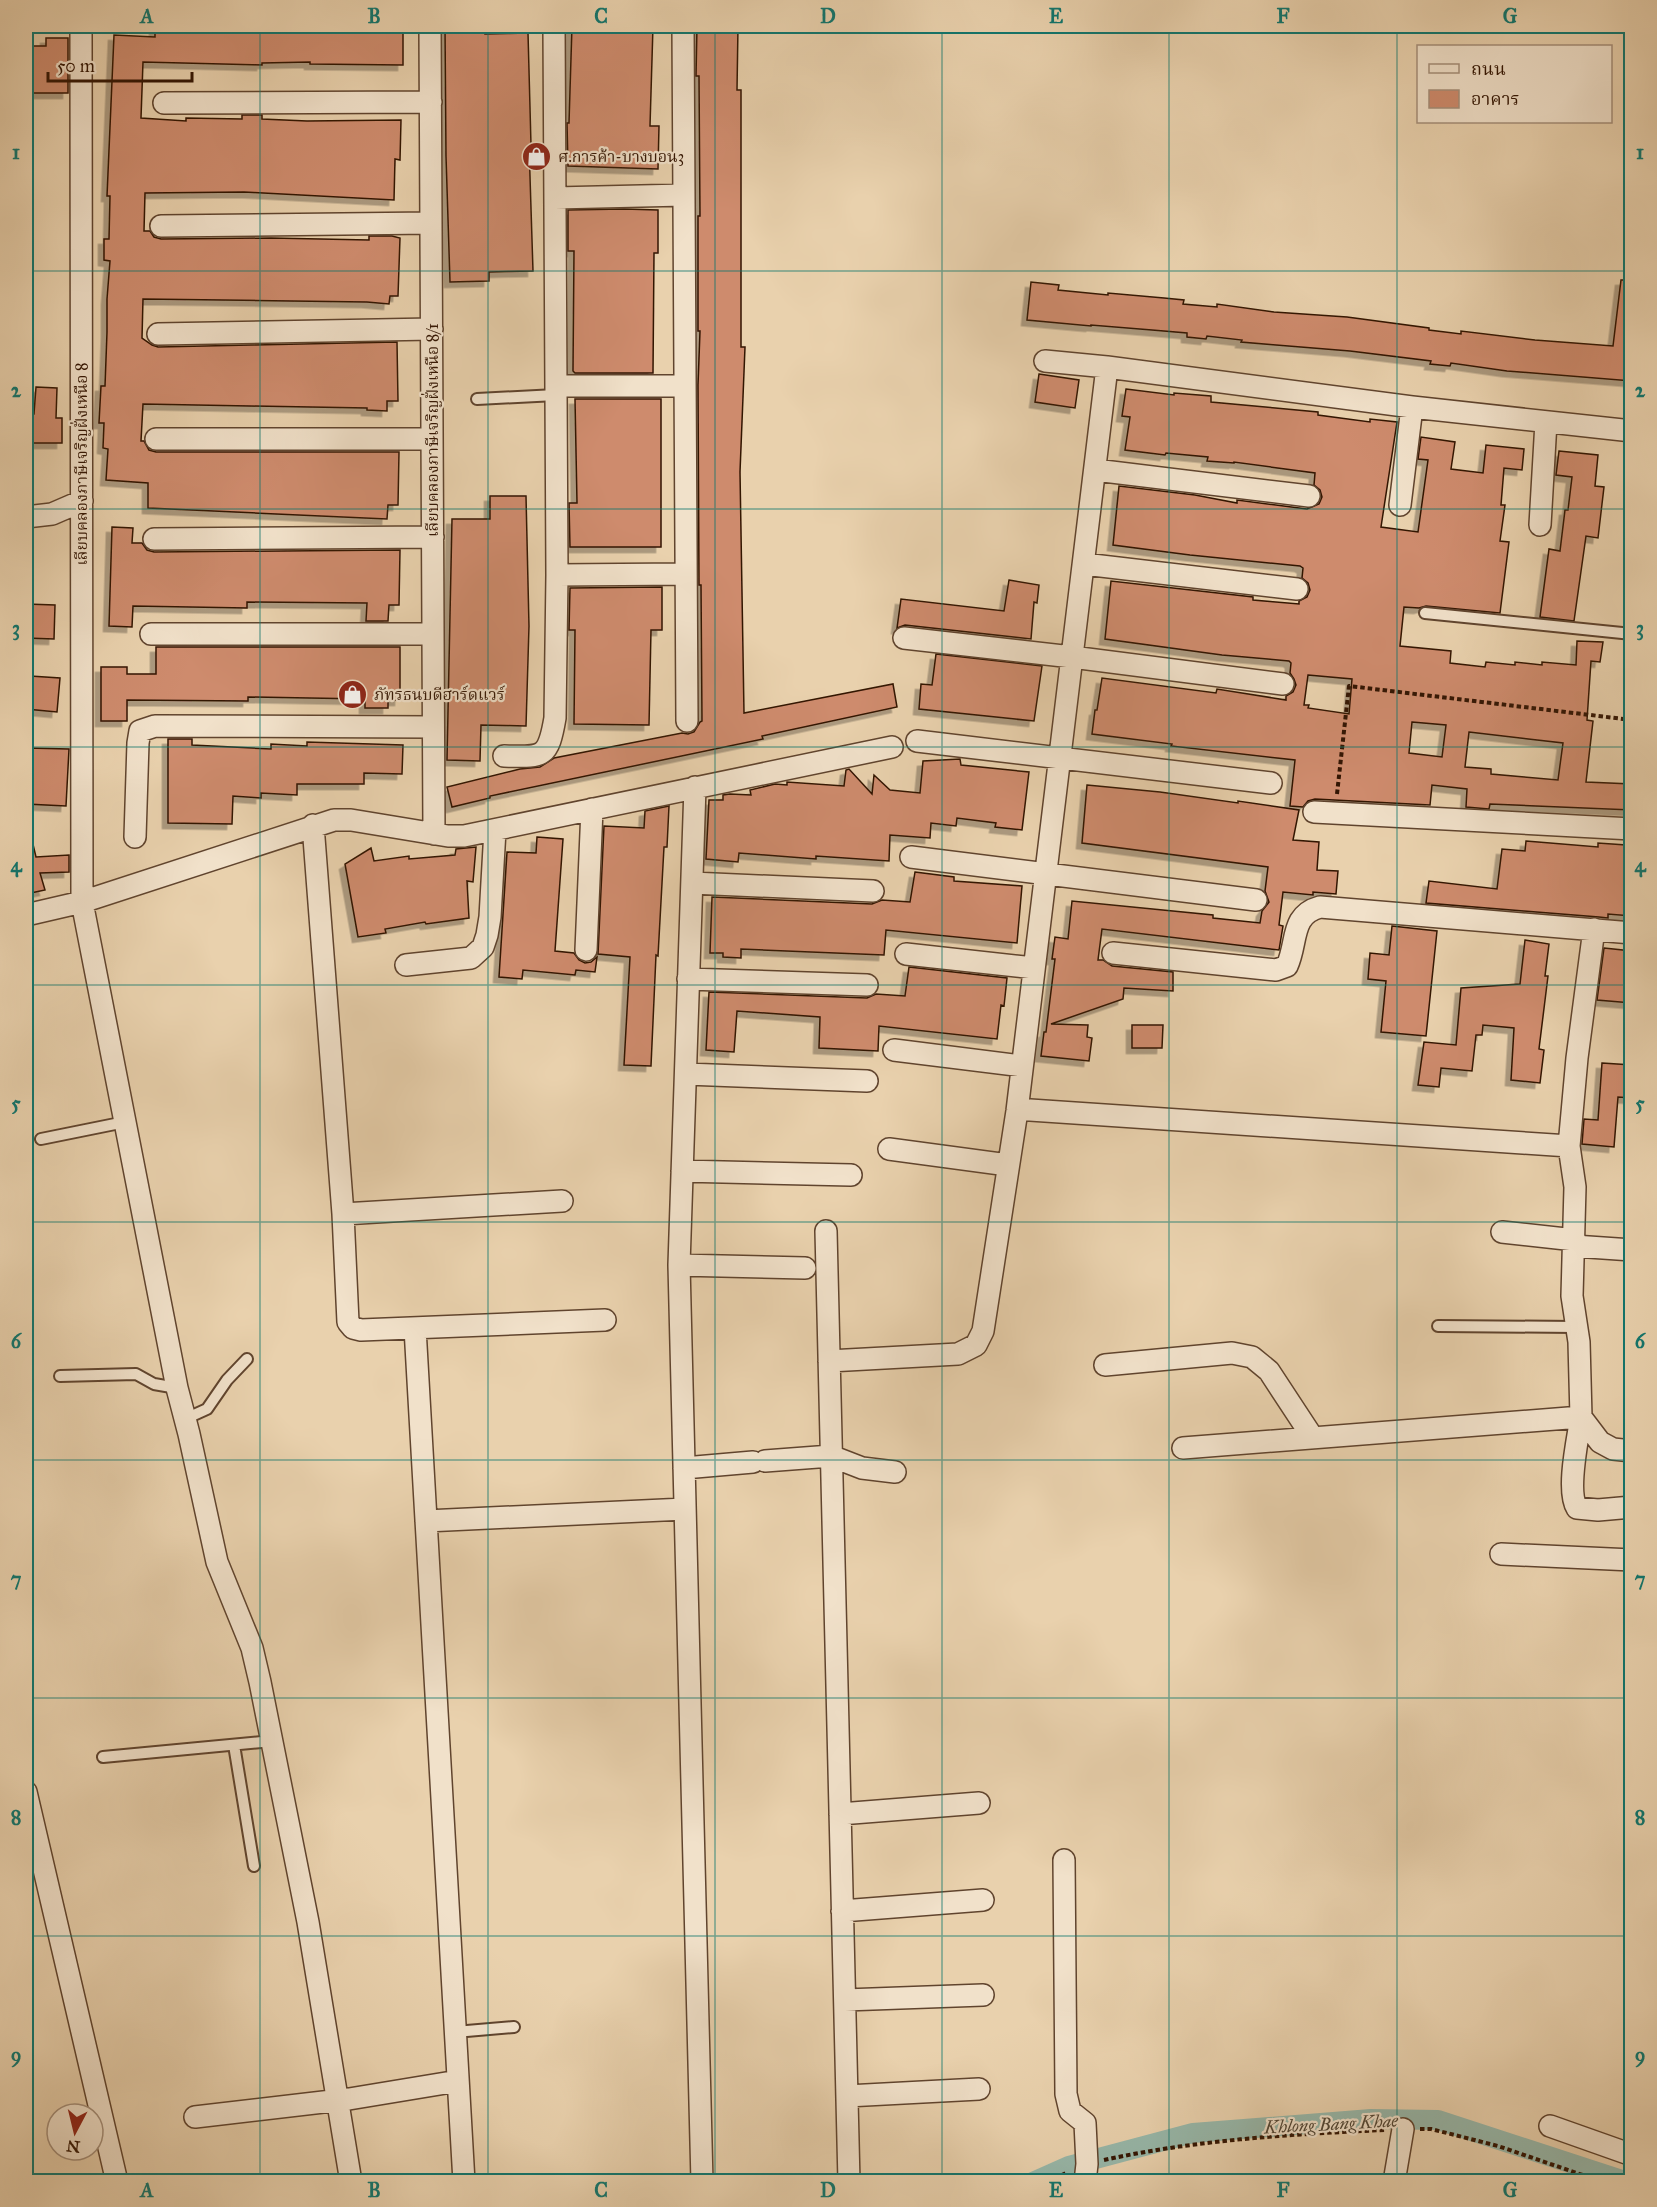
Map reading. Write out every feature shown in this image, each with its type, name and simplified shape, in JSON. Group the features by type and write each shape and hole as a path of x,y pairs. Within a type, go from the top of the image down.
{"street":[{"name":"เลียบคลองภาษีเจริญฝั่งเหนือ 8","path":"81,26 82,902 177,1388 217,1562 252,1648 272,1741 308,1922 351,2181"},
{"name":"เลียบคลองภาษีเจริญฝั่งเหนือ 8/1","path":"430,26 434,834"},
{"path":"504,756 536,757 546,750 551,741 555,718 557,575 554,26"},
{"path":"683,26 687,721"},
{"path":"164,103 431,102"},
{"path":"555,198 684,195"},
{"path":"161,226 431,223"},
{"path":"158,334 432,329"},
{"path":"1045,361 1412,407 1632,431"},
{"path":"829,1361 958,1354 976,1345 983,1331 1023,1066 1107,367"},
{"path":"556,391 685,387"},
{"path":"1400,506 1412,407"},
{"path":"1540,525 1546,422"},
{"path":"156,439 432,439"},
{"path":"1095,470 1309,496"},
{"path":"26,517 52,514 81,501"},
{"path":"154,539 433,537"},
{"path":"1083,564 1297,589"},
{"path":"557,575 686,574"},
{"path":"151,634 433,634"},
{"path":"904,638 1283,684"},
{"path":"135,837 140,731 155,726 434,727"},
{"path":"917,741 1271,783"},
{"path":"26,915 82,902 334,820 351,820 434,834 464,836 892,747"},
{"path":"695,788 679,1265 702,2181"},
{"path":"586,950 592,809"},
{"path":"1325,813 1632,829"},
{"path":"313,825 343,1214 348,1322 353,1328 361,1330 605,1320"},
{"path":"406,965 471,958 483,946 490,916 495,830"},
{"path":"912,856 1256,900"},
{"path":"692,883 873,891"},
{"path":"1113,953 1276,970 1287,966 1293,953 1298,922 1309,910 1320,907 1632,933"},
{"path":"1594,929 1577,1058 1569,1146 1575,1187 1572,1296 1582,1390 1581,1417 1572,1486 1574,1503 1577,1508 1586,1510 1632,1507"},
{"path":"906,954 1034,968"},
{"path":"688,979 867,985"},
{"path":"894,1050 1023,1066"},
{"path":"686,1074 867,1081"},
{"path":"1030,1110 1569,1146"},
{"path":"889,1149 1008,1165"},
{"path":"682,1171 851,1175"},
{"path":"343,1214 562,1201"},
{"path":"826,1231 849,2181"},
{"path":"1502,1232 1632,1250"},
{"path":"679,1265 805,1268"},
{"path":"415,1328 464,2181"},
{"path":"1104,1365 1232,1353 1252,1357 1269,1371 1313,1438"},
{"path":"1183,1448 1581,1417"},
{"path":"1581,1417 1600,1442 1613,1449 1632,1451"},
{"path":"684,1468 831,1456 862,1467 895,1472"},
{"path":"426,1521 685,1509"},
{"path":"1501,1554 1632,1560"},
{"path":"26,1792 117,2181"},
{"path":"840,1814 979,1803"},
{"path":"1064,1860 1066,2094 1070,2111 1086,2126 1086,2164"},
{"path":"842,1911 983,1900"},
{"path":"845,2000 983,1995"},
{"path":"195,2117 338,2100 459,2081"},
{"path":"847,2096 980,2089"},
{"path":"1550,2126 1632,2155"},
{"path":"1394,2181 1402,2129"}],"lane":[{"path":"477,399 556,391"},
{"path":"1425,613 1632,633"},
{"path":"41,1138 125,1122"},
{"path":"1438,1326 1576,1327"},
{"path":"185,1419 207,1409 226,1380 247,1359"},
{"path":"60,1376 136,1374 154,1384 177,1388"},
{"path":"103,1757 272,1741"},
{"path":"234,1745 254,1866"},
{"path":"455,2032 514,2027"}],"path":[{"path":"1325,813 1349,686 1632,720"},
{"path":"1048,2181 1086,2164 1140,2152 1279,2134 1402,2129 1431,2129 1487,2143 1603,2181"}],"building":[{"path":"371,26 403,26 403,65 310,64 310,62 262,63 262,65 143,62 141,118 186,121 186,118 242,119 242,115 262,115 262,119 307,121 401,120 400,160 395,159 394,200 244,192 145,193 144,231 150,231 154,237 161,239 369,240 369,236 400,238 398,296 390,296 389,304 143,299 142,338 158,347 397,342 398,401 387,401 387,411 367,410 367,408 143,404 141,441 144,441 149,450 156,452 399,452 398,505 388,505 387,519 148,508 148,483 106,480 108,449 103,448 104,423 99,423 101,386 105,386 110,261 104,260 104,239 109,239 110,196 107,196 114,35 155,37 155,27 206,28 206,32 294,28 372,30"},
{"path":"445,26 485,26 485,34 528,33 533,271 489,272 489,281 450,282"},
{"path":"572,26 653,26 650,126 659,126 658,169 568,166 567,123 569,123"},
{"path":"697,26 738,26 737,90 741,90 741,347 745,347 740,472 744,713 893,684 897,707 762,736 763,739 490,796 490,798 452,807 447,787 520,769 540,767 554,758 682,733 688,734 694,732 702,721 701,585 699,585 698,216 700,216"},
{"path":"46,38 68,38 68,93 26,93 26,46 46,46"},
{"path":"568,210 658,210 658,253 654,253 653,373 575,373 573,371 574,251 568,251"},
{"path":"1621,280 1632,280 1632,381 1507,371 1451,363 1450,366 1430,364 1431,361 1350,351 1241,342 1242,340 1207,336 1206,339 1187,337 1187,333 1027,320 1031,282 1059,285 1058,290 1184,300 1183,304 1217,307 1217,304 1274,312 1347,317 1461,334 1461,331 1613,346"},
{"path":"1039,374 1079,380 1075,408 1035,402"},
{"path":"36,387 57,388 56,418 62,418 62,443 26,443 26,414 34,414"},
{"path":"1126,389 1174,395 1174,393 1211,396 1211,402 1318,412 1318,415 1370,422 1370,419 1397,422 1381,527 1418,532 1428,460 1418,459 1421,437 1455,442 1451,469 1483,473 1486,445 1524,449 1522,470 1504,468 1501,505 1505,505 1500,541 1509,542 1500,613 1426,606 1404,607 1400,646 1451,651 1450,663 1485,667 1486,662 1515,665 1515,662 1542,665 1542,662 1576,665 1577,641 1603,642 1600,662 1591,661 1587,720 1593,721 1586,782 1632,784 1632,810 1490,804 1489,809 1466,807 1467,789 1432,785 1430,805 1315,799 1308,801 1303,807 1290,806 1295,760 1171,746 1172,744 1092,734 1102,678 1216,693 1217,689 1286,700 1286,696 1293,692 1296,685 1290,673 1291,663 1289,661 1222,655 1105,639 1111,581 1299,604 1299,601 1307,597 1310,590 1308,583 1302,578 1303,568 1300,566 1113,545 1119,486 1195,495 1237,503 1237,500 1307,509 1319,504 1322,497 1320,490 1314,485 1315,473 1234,462 1207,461 1208,457 1125,450 1130,417 1122,416","holes":["1308,675 1352,679 1349,714 1308,708 1309,705 1304,705","1412,722 1446,725 1442,757 1409,753","1469,732 1563,743 1558,780 1491,774 1491,769 1465,767"]},
{"path":"575,399 661,399 661,547 570,547 569,503 577,503"},
{"path":"1559,451 1598,455 1595,486 1604,487 1598,538 1586,536 1574,621 1540,617 1549,549 1560,551 1572,477 1556,475"},
{"path":"490,496 526,496 529,626 526,726 481,725 480,761 447,760 452,519 490,519"},
{"path":"112,527 133,528 132,543 142,543 147,550 154,552 400,550 399,605 389,605 388,621 366,621 367,603 247,602 247,608 133,606 132,627 109,626"},
{"path":"1009,580 1039,585 1037,603 1034,602 1031,639 905,625 897,628 901,599 1004,611"},
{"path":"662,587 662,630 651,630 649,725 574,724 575,630 569,630 570,588"},
{"path":"26,604 55,605 54,639 26,638"},
{"path":"156,647 400,647 400,700 388,700 388,708 365,708 365,699 248,697 248,701 127,700 127,721 101,721 101,667 127,667 127,674 156,674"},
{"path":"936,654 1042,666 1034,721 919,709 921,684 932,685"},
{"path":"30,676 60,678 57,712 26,709 26,690 29,691"},
{"path":"168,739 192,739 192,745 271,749 271,744 307,746 307,742 403,745 402,774 364,773 364,784 297,784 297,795 261,793 261,798 233,796 232,824 168,823"},
{"path":"26,748 69,749 66,806 26,804"},
{"path":"960,759 961,765 1029,772 1022,830 995,827 996,823 957,818 956,826 931,823 930,838 890,835 889,861 816,856 816,859 739,853 738,862 706,859 709,800 723,800 723,795 730,794 751,795 750,790 775,784 787,785 787,782 844,786 846,770 849,769 872,794 874,775 890,790 920,793 923,761"},
{"path":"1087,785 1299,810 1293,840 1319,842 1317,870 1338,871 1336,894 1313,892 1313,895 1283,892 1279,925 1283,926 1279,950 1102,929 1098,960 1103,960 1112,966 1173,972 1173,991 1124,988 1123,999 1051,1024 1088,1025 1087,1037 1092,1038 1089,1061 1041,1056 1055,959 1052,959 1055,937 1068,939 1072,901 1213,915 1213,918 1260,923 1262,911 1269,902 1265,891 1268,867 1082,843"},
{"path":"669,806 667,847 664,847 658,956 656,955 651,1066 624,1065 630,957 598,954 604,826 644,828 645,811"},
{"path":"31,836 36,857 69,855 69,872 40,873 45,890 26,894 26,837"},
{"path":"537,837 563,839 555,951 574,953 579,960 585,963 597,957 595,972 576,970 575,975 523,970 522,979 499,977 507,852 536,853"},
{"path":"1526,841 1598,847 1598,843 1626,845 1624,887 1632,888 1632,916 1608,914 1608,918 1426,903 1429,881 1497,889 1502,849 1525,851"},
{"path":"476,847 473,882 467,881 469,918 426,924 425,922 385,929 386,933 358,937 345,864 371,848 374,861 409,856 409,859 455,855 456,849"},
{"path":"915,872 954,877 954,881 1022,886 1017,943 886,930 884,955 741,949 741,958 723,957 723,953 710,953 712,897 872,904 882,900 910,902"},
{"path":"1392,926 1437,931 1426,1036 1381,1032 1386,981 1368,979 1370,953 1389,955"},
{"path":"1525,940 1549,944 1545,976 1548,976 1539,1049 1544,1050 1540,1083 1511,1080 1514,1028 1483,1025 1482,1035 1476,1035 1472,1071 1441,1068 1439,1087 1418,1085 1424,1042 1456,1045 1461,988 1520,984"},
{"path":"1604,948 1632,951 1632,1003 1597,1000"},
{"path":"909,967 1007,978 997,1039 879,1026 878,1051 819,1048 820,1017 737,1011 734,1052 706,1050 709,992 867,998 876,994 905,996"},
{"path":"1132,1025 1163,1025 1162,1048 1132,1048"},
{"path":"1602,1063 1632,1065 1632,1098 1618,1097 1614,1147 1582,1144 1584,1119 1598,1120"}],"waterway":[{"name":"Khlong Bang Khae","path":"1033,2182 1069,2166 1193,2133 1371,2119 1438,2120 1628,2182"}],"place":[{"name":"ศ.การค้า-บางบอน3","path":"537,156"},
{"name":"ภัทรธนบดีฮาร์ดแวร์","path":"353,694"}]}
